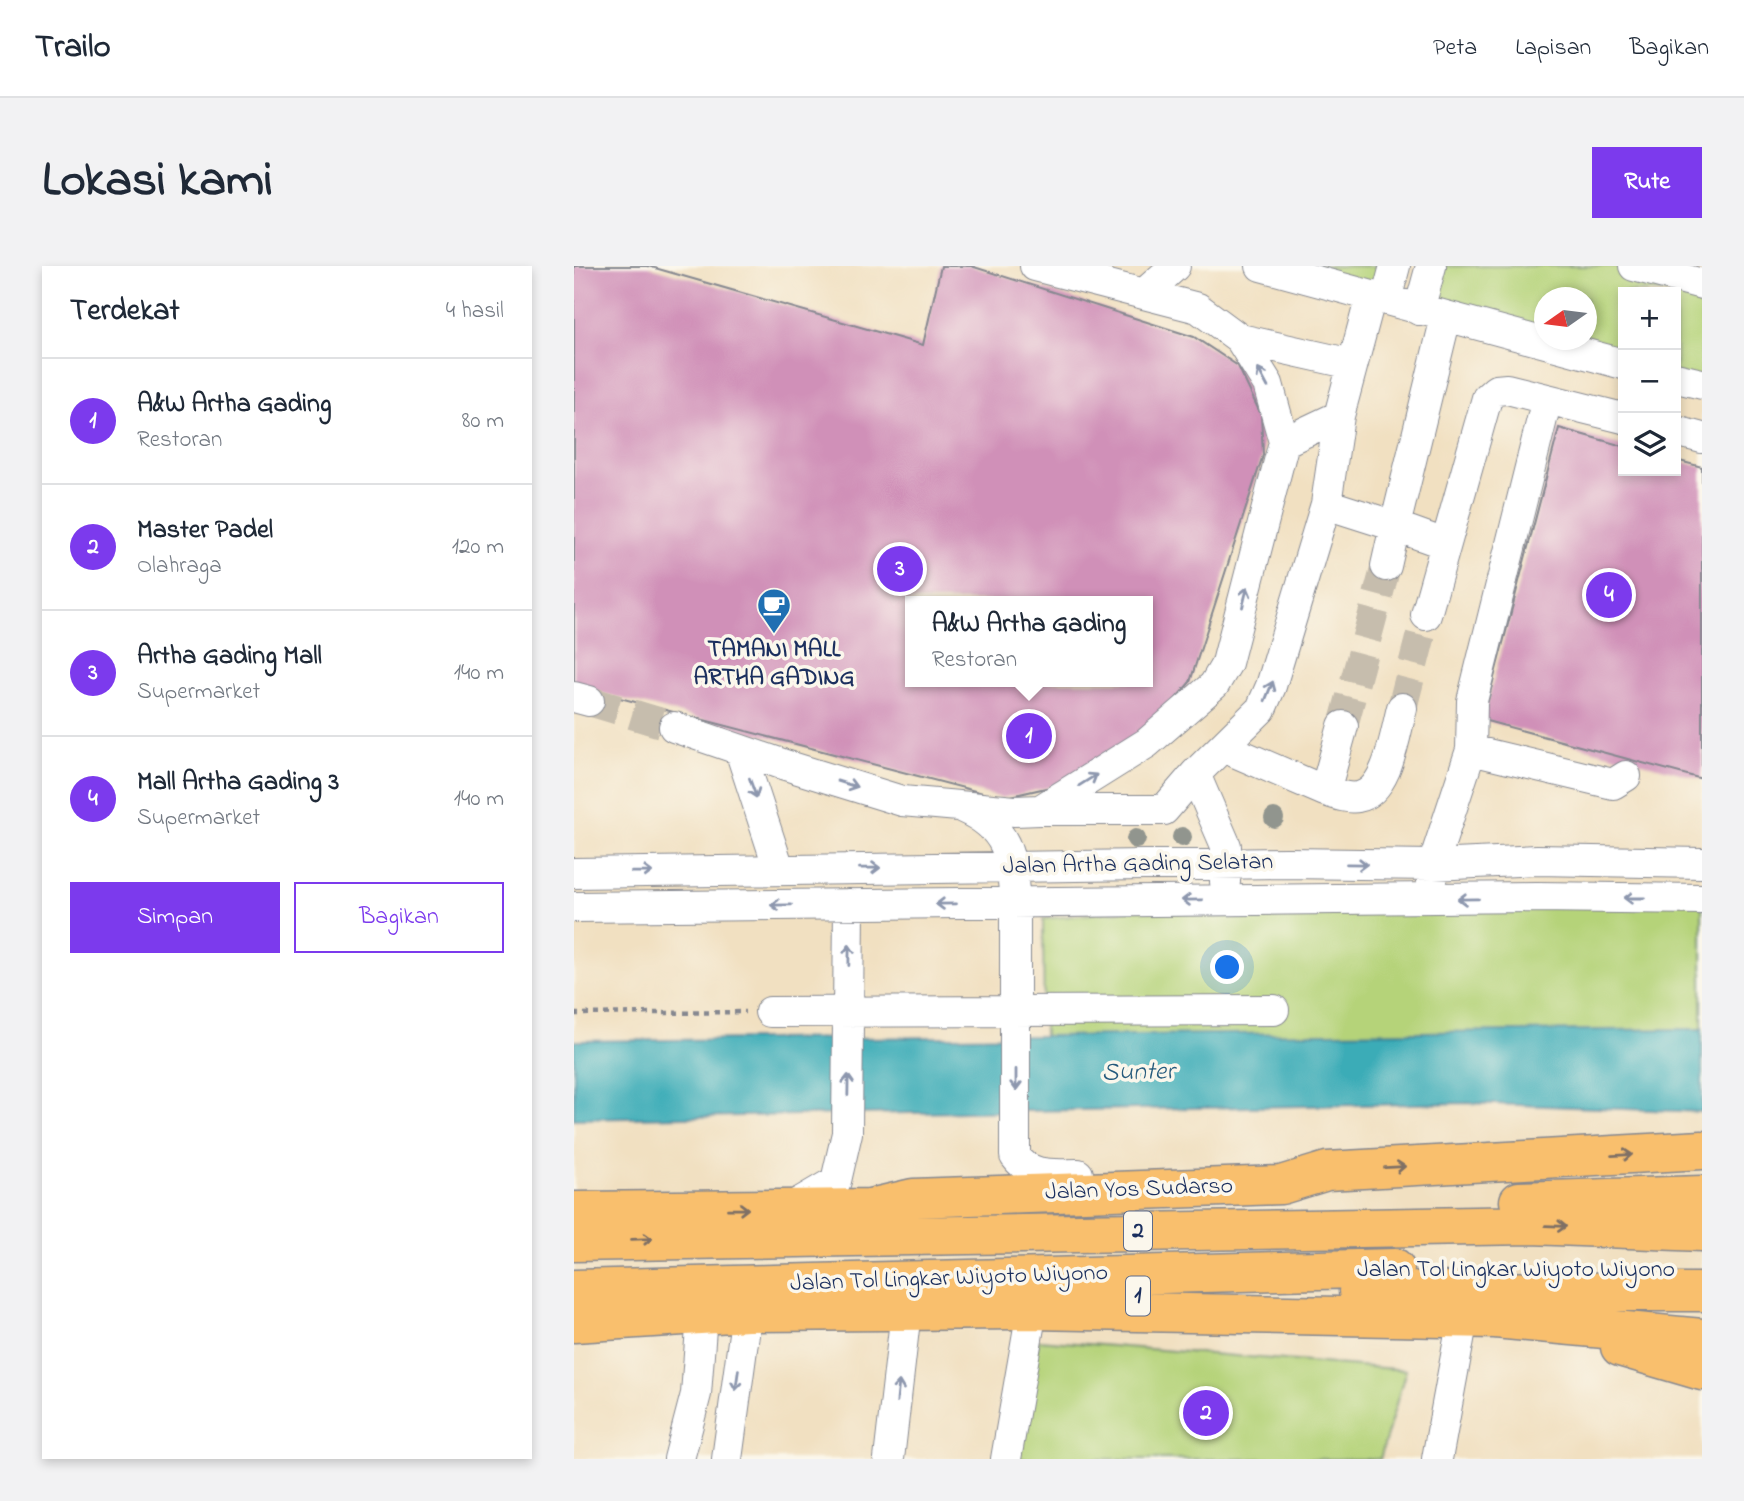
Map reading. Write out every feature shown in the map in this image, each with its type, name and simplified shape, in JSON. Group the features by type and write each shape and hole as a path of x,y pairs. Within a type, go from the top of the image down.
{"highway":[{"name":"Jalan Yos Sudarso","path":"574,1211 870,1208 913,1198 1281,1185 1327,1171 1702,1150"},
{"path":"870,1208 914,1216 1164,1213 1336,1204 1702,1195"},
{"path":"1664,1198 1702,1203"},
{"name":"Jalan Tol Lingkar Wiyoto Wiyono","path":"574,1242 1531,1225 1702,1232"},
{"name":"Jalan Tol Lingkar Wiyoto Wiyono","path":"574,1289 1435,1267 1702,1272"},
{"name":"1","path":"574,1311 759,1303 1417,1290 1583,1294 1702,1292"},
{"path":"1410,1317 1450,1305 1702,1309"},
{"name":"1","path":"574,1323 747,1312 1032,1310 1464,1318 1702,1338"},
{"name":"1","path":"574,1339 649,1333 699,1316"},
{"path":"1532,1322 1702,1371"}],"street":[{"path":"1035,266 1198,308 1240,339 1268,384 1284,442 1227,663 1214,685 1147,743 1040,810"},
{"path":"1145,293 1175,266"},
{"path":"1261,266 1618,363"},
{"path":"674,727 902,801 959,807 1040,810 1164,810 1195,774 1261,709 1271,686 1326,504 1339,416 1352,364 1395,266"},
{"path":"1386,566 1432,314 1431,266"},
{"path":"1634,266 1702,284"},
{"path":"1240,339 1352,364"},
{"path":"1681,378 1702,384"},
{"path":"1426,615 1487,398 1496,390 1507,388 1618,417"},
{"path":"1432,899 1433,865 1471,750 1472,701 1547,398"},
{"path":"1284,442 1339,416"},
{"path":"1681,432 1702,438"},
{"path":"1326,504 1445,544"},
{"path":"1214,685 1231,738 1325,791 1355,798 1370,794 1381,782 1402,708"},
{"path":"1325,791 1343,726"},
{"path":"740,750 779,869"},
{"path":"1471,750 1614,784 1626,776"},
{"path":"1195,774 1226,846 1224,900"},
{"path":"959,807 986,819 1004,839 1012,867 1015,913 1015,1156 1023,1167 1040,1175 1327,1171"},
{"name":"Jalan Artha Gading Selatan","path":"574,873 1225,864 1433,865 1537,860 1702,863"},
{"name":"Jalan Artha Gading Selatan","path":"574,907 1015,913 1224,900 1702,899"},
{"path":"790,1208 836,1181 847,1133 849,911"},
{"path":"770,1012 848,1014 1015,1010 1274,1010"},
{"path":"574,1311 720,1298 1053,1289 1702,1286"},
{"path":"1006,1459 1032,1310"},
{"path":"889,1459 906,1311"},
{"path":"727,1459 747,1312"},
{"path":"679,1459 696,1394 699,1316"},
{"path":"1437,1459 1464,1318"}],"path":[{"path":"574,1014 770,1012"}],"green space":[{"path":"1266,266 1395,266 1386,300"},
{"path":"1431,266 1634,266 1702,284 1702,384 1681,379 1681,287 1618,287 1618,363 1570,350 1597,350 1597,287 1534,287 1534,340 1419,310"},
{"path":"1702,899 1702,1029 1044,1037 1043,919 1224,900"},
{"path":"1039,1340 1406,1370 1380,1459 1015,1459"}],"water":[{"name":"Sunter","path":"1702,1029 1702,1112 1468,1103 574,1119 574,1041"}],"building":[{"path":"574,266 648,266 923,345 941,266 971,266 1194,337 1238,366 1261,415 1263,455 1190,682 1144,736 1081,780 1002,798 574,686"},
{"path":"1559,428 1618,445 1618,476 1681,476 1681,461 1702,467 1702,779 1483,720"}],"tunnel":[{"path":"1343,726 1386,566"},
{"path":"1402,708 1426,615"},
{"path":"589,701 674,727"}],"place":[{"name":"Artha Gading Mall","path":"900,569"},
{"name":"Mall Artha Gading 3","path":"1609,595"},
{"name":"TAMANI MALL ARTHA GADING","path":"774,635"},
{"name":"A&W Artha Gading","path":"1029,736"},
{"name":"Master Padel","path":"1206,1413"}]}
